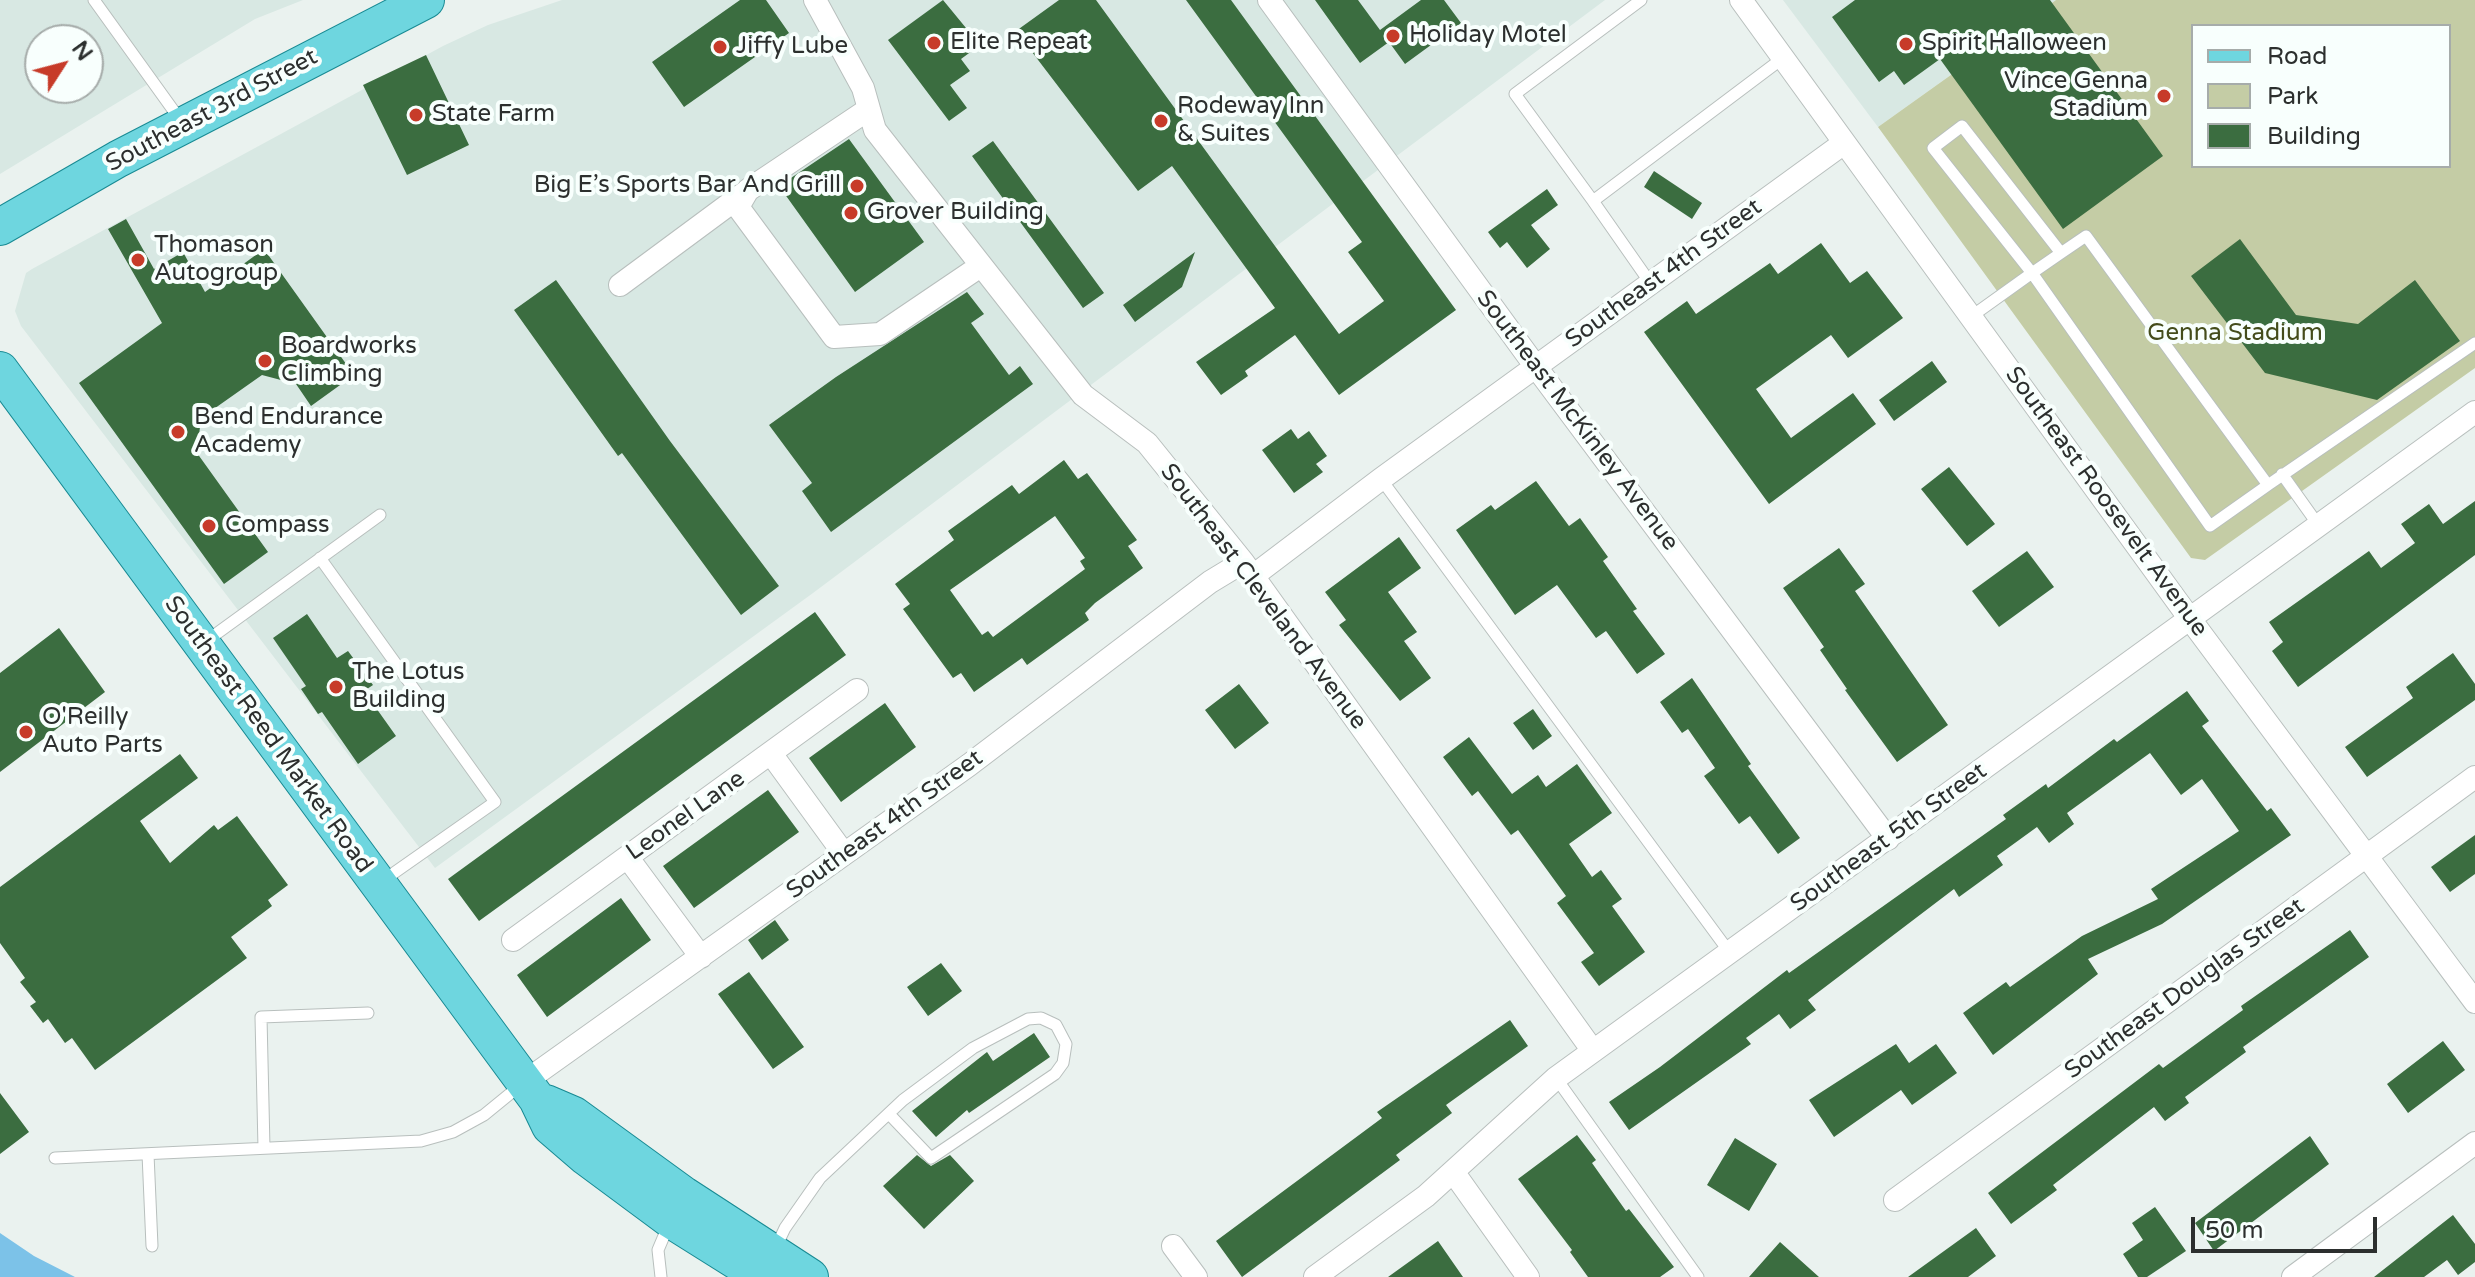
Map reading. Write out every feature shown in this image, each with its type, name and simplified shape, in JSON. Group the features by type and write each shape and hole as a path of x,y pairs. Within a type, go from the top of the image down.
{"main road":[{"name":"Southeast 3rd Street","path":"0,227 184,125 426,0"},
{"name":"Southeast Reed Market Road","path":"0,370 530,1091 550,1126 586,1157 678,1207 768,1265 810,1277"}],"street":[{"name":"Southeast Cleveland Avenue","path":"815,0 863,88 875,130 979,267 1083,395 1147,443 1248,569 1593,1051"},
{"name":"Southeast McKinley Avenue","path":"1269,0 1536,367 1888,839"},
{"name":"Southeast Roosevelt Avenue","path":"1741,0 2190,619 2475,1002"},
{"path":"620,285 747,191 869,109"},
{"name":"Southeast 4th Street","path":"530,1091 701,957 969,765 1210,582 1248,569 1381,479 1844,143"},
{"path":"747,191 738,207 834,337 880,334 979,267"},
{"name":"Southeast 5th Street","path":"1315,1277 1454,1173 1556,1078 2475,412"},
{"name":"Leonel Lane","path":"513,940 772,755 857,690"},
{"path":"772,755 844,854"},
{"name":"Southeast Douglas Street","path":"1895,1200 2475,777"},
{"path":"628,858 701,957"},
{"path":"2293,1277 2475,1143"},
{"path":"1454,1173 1528,1277"},
{"path":"1173,1246 1196,1277"}],"lane":[{"path":"94,0 184,125"},
{"path":"1641,0 1515,94 1651,284"},
{"path":"1593,201 1783,58"},
{"path":"2061,253 1962,126 1933,148 2032,273 2210,526 2475,343"},
{"path":"1972,316 2086,236 2268,485"},
{"path":"2282,474 2319,527"},
{"path":"1381,479 1730,953"},
{"path":"201,644 380,515"},
{"path":"320,558 495,802 378,884"},
{"path":"264,1148 261,1017 368,1013"},
{"path":"768,1265 785,1228 820,1178 889,1114 973,1048 1028,1019 1041,1018 1056,1025 1066,1044 1063,1063 1055,1074 931,1158 889,1114"},
{"path":"1556,1078 1698,1277"},
{"path":"55,1158 421,1141 453,1132 530,1091"},
{"path":"148,1154 152,1246"},
{"path":"661,1277 658,1250 678,1207"}],"shaded area":[{"path":"0,0 303,0 255,19 0,174"},
{"path":"562,0 1605,0 813,593 435,868 21,326 15,311 26,273 32,269 443,46 488,25"},
{"path":"1783,0 2056,0 1878,127"}],"green space":[{"name":"Genna Stadium","path":"2056,0 2475,0 2475,368 2205,560 2191,558 1878,127"}],"water":[{"path":"0,1233 34,1256 75,1277 0,1277"}],"building":[{"name":"Jiffy Lube","path":"740,0 766,0 789,33 684,107 652,62"},
{"name":"Elite Repeat","path":"943,0 980,45 961,59 970,71 950,85 967,108 949,121 888,40"},
{"name":"Rodeway Inn & Suites","path":"1059,0 1096,0 1339,334 1384,301 1348,252 1362,242 1186,0 1231,0 1456,310 1339,395 1295,335 1245,371 1248,376 1221,395 1196,362 1275,308 1172,166 1138,191 1016,31"},
{"name":"Holiday Motel","path":"1315,0 1358,0 1380,30 1421,0 1444,0 1461,23 1405,64 1389,42 1360,63"},
{"path":"1855,0 2050,0 2163,156 2063,229 1940,59 1904,85 1894,71 1879,82 1832,17"},
{"name":"State Farm","path":"426,55 469,145 407,175 363,85"},
{"name":"Grover Building","path":"849,139 924,242 855,292 779,186"},
{"path":"993,141 1104,293 1083,308 972,156"},
{"path":"1654,171 1702,203 1692,219 1644,187"},
{"path":"1547,189 1558,205 1531,225 1550,249 1527,268 1507,242 1500,248 1488,232"},
{"path":"126,219 154,269 183,252 205,292 264,249 354,375 311,406 296,384 262,375 201,418 197,453 268,552 224,584 79,383 162,323 108,229"},
{"path":"2240,239 2296,315 2358,324 2415,280 2460,341 2377,400 2265,373 2191,276"},
{"path":"1821,243 1850,283 1867,271 1903,318 1848,358 1831,335 1756,389 1791,438 1853,393 1876,424 1769,504 1644,332 1687,301 1696,314 1770,263 1778,274"},
{"path":"1195,252 1182,287 1135,322 1123,305"},
{"path":"556,280 670,441 779,586 741,615 622,453 618,456 514,310"},
{"path":"967,292 984,314 971,323 1009,375 1020,366 1033,384 831,532 802,491 812,483 769,425 836,377"},
{"path":"1932,361 1947,382 1894,421 1879,400"},
{"path":"1291,429 1298,439 1309,431 1327,456 1316,464 1323,472 1294,493 1262,450"},
{"path":"1064,460 1078,479 1087,473 1137,540 1128,546 1143,568 1095,603 1085,613 1089,620 1027,665 1022,658 974,692 961,673 953,678 903,609 910,604 895,584 954,540 948,531 1012,485 1019,494","holes":["1055,516 1085,558 1080,561 1085,569 993,637 988,631 982,635 950,590"]},
{"path":"1949,467 1995,524 1967,546 1921,489"},
{"path":"1536,481 1569,526 1580,518 1608,557 1603,561 1637,609 1633,611 1665,654 1637,674 1606,631 1596,638 1557,585 1515,615 1456,530 1491,505 1495,510"},
{"path":"2475,501 2475,555 2298,687 2272,651 2283,642 2269,622 2369,551 2381,568 2415,543 2401,524 2429,504 2443,524"},
{"path":"1399,537 1421,568 1388,592 1417,632 1404,641 1431,678 1400,701 1339,625 1346,620 1325,592"},
{"path":"1839,548 1865,584 1855,591 1948,725 1897,762 1845,690 1820,650 1824,647 1783,588"},
{"path":"2027,551 2054,587 1999,627 1972,591"},
{"path":"815,612 846,655 479,921 448,879"},
{"name":"The Lotus Building","path":"307,614 337,658 348,651 373,685 364,691 396,736 358,764 322,712 318,714 301,689 306,686 273,638"},
{"name":"O'Reilly Auto Parts","path":"59,628 105,692 0,772 0,673"},
{"path":"2453,653 2475,684 2475,700 2367,777 2345,747 2413,698 2406,687"},
{"path":"1692,678 1751,764 1748,766 1800,838 1778,854 1750,816 1739,824 1704,776 1715,768 1688,729 1682,733 1660,702"},
{"path":"1239,684 1269,723 1235,749 1205,710"},
{"path":"2187,691 2209,721 2202,726 2267,811 2271,808 2291,835 2162,924 2088,959 2098,974 1993,1055 1963,1013 2006,982 2010,987 2082,936 2158,899 2151,889 2239,831 2202,779 2181,795 2150,753 2067,813 2074,824 2049,843 2037,827 1997,856 2003,865 1959,897 1954,889 1808,1000 1816,1010 1790,1029 1779,1014 1746,1038 1751,1044 1629,1130 1609,1102 1787,970 1789,973 2006,819 2003,815 2046,784 2048,788 2114,739 2117,742"},
{"path":"885,703 916,747 841,802 809,758"},
{"path":"1533,709 1552,736 1533,750 1513,723"},
{"path":"1469,737 1512,794 1538,775 1546,787 1577,764 1612,813 1569,844 1592,877 1601,870 1622,899 1612,906 1645,952 1599,986 1581,962 1594,953 1557,903 1566,896 1518,830 1511,835 1478,791 1472,796 1443,757"},
{"path":"180,754 198,778 140,821 170,863 214,825 218,830 237,816 288,885 268,900 272,906 231,937 247,958 95,1070 72,1038 65,1043 48,1019 43,1023 30,1006 36,1002 20,982 25,978 0,943 0,887"},
{"path":"768,790 799,832 694,908 663,866"},
{"path":"2475,835 2475,874 2450,892 2431,867"},
{"path":"621,898 651,940 547,1017 517,975"},
{"path":"775,920 789,940 762,960 748,940"},
{"path":"2350,930 2369,957 2243,1047 2246,1052 2185,1097 2189,1103 2165,1121 2154,1107 2053,1185 2057,1190 2011,1224 1988,1193 2159,1064 2163,1068 2243,1010 2241,1006"},
{"path":"941,963 962,991 928,1016 907,987"},
{"path":"749,972 804,1047 773,1069 718,994"},
{"path":"1510,1020 1528,1046 1446,1105 1452,1113 1396,1155 1400,1160 1242,1277 1216,1241 1382,1118 1377,1112"},
{"path":"1034,1033 1050,1057 969,1113 967,1110 936,1137 912,1111 987,1052 993,1061"},
{"path":"2443,1041 2465,1070 2408,1113 2387,1084"},
{"path":"1896,1044 1909,1063 1936,1044 1957,1073 1912,1105 1901,1090 1834,1137 1809,1100"},
{"path":"0,1093 29,1132 0,1154"},
{"path":"1577,1135 1596,1160 1592,1163 1626,1211 1629,1209 1674,1267 1660,1277 1588,1277 1570,1252 1572,1250 1518,1179"},
{"path":"2310,1136 2329,1164 2214,1251 2195,1223"},
{"path":"1735,1138 1777,1164 1749,1211 1707,1185"},
{"path":"917,1155 931,1166 950,1155 974,1181 924,1229 883,1186"},
{"path":"2155,1207 2186,1251 2147,1277 2138,1277 2123,1254 2143,1240 2132,1223"},
{"path":"2453,1215 2475,1244 2475,1262 2458,1275 2447,1260 2424,1277 2374,1277"},
{"path":"1976,1228 1996,1256 1968,1277 1908,1277"},
{"path":"1438,1241 1463,1277 1388,1277"},
{"path":"1780,1242 1819,1277 1749,1277"}],"place":[{"name":"Holiday Motel","path":"1393,36"},
{"name":"Elite Repeat","path":"934,43"},
{"name":"Spirit Halloween","path":"1906,44"},
{"name":"Jiffy Lube","path":"720,47"},
{"name":"Vince Genna Stadium","path":"2164,96"},
{"name":"State Farm","path":"416,115"},
{"name":"Rodeway Inn & Suites","path":"1161,121"},
{"name":"Big E’s Sports Bar And Grill","path":"857,186"},
{"name":"Grover Building","path":"851,213"},
{"name":"Thomason Autogroup","path":"138,260"},
{"name":"Boardworks Climbing","path":"265,361"},
{"name":"Bend Endurance Academy","path":"178,432"},
{"name":"Compass","path":"209,526"},
{"name":"The Lotus Building","path":"336,687"},
{"name":"O'Reilly Auto Parts","path":"26,732"}]}
